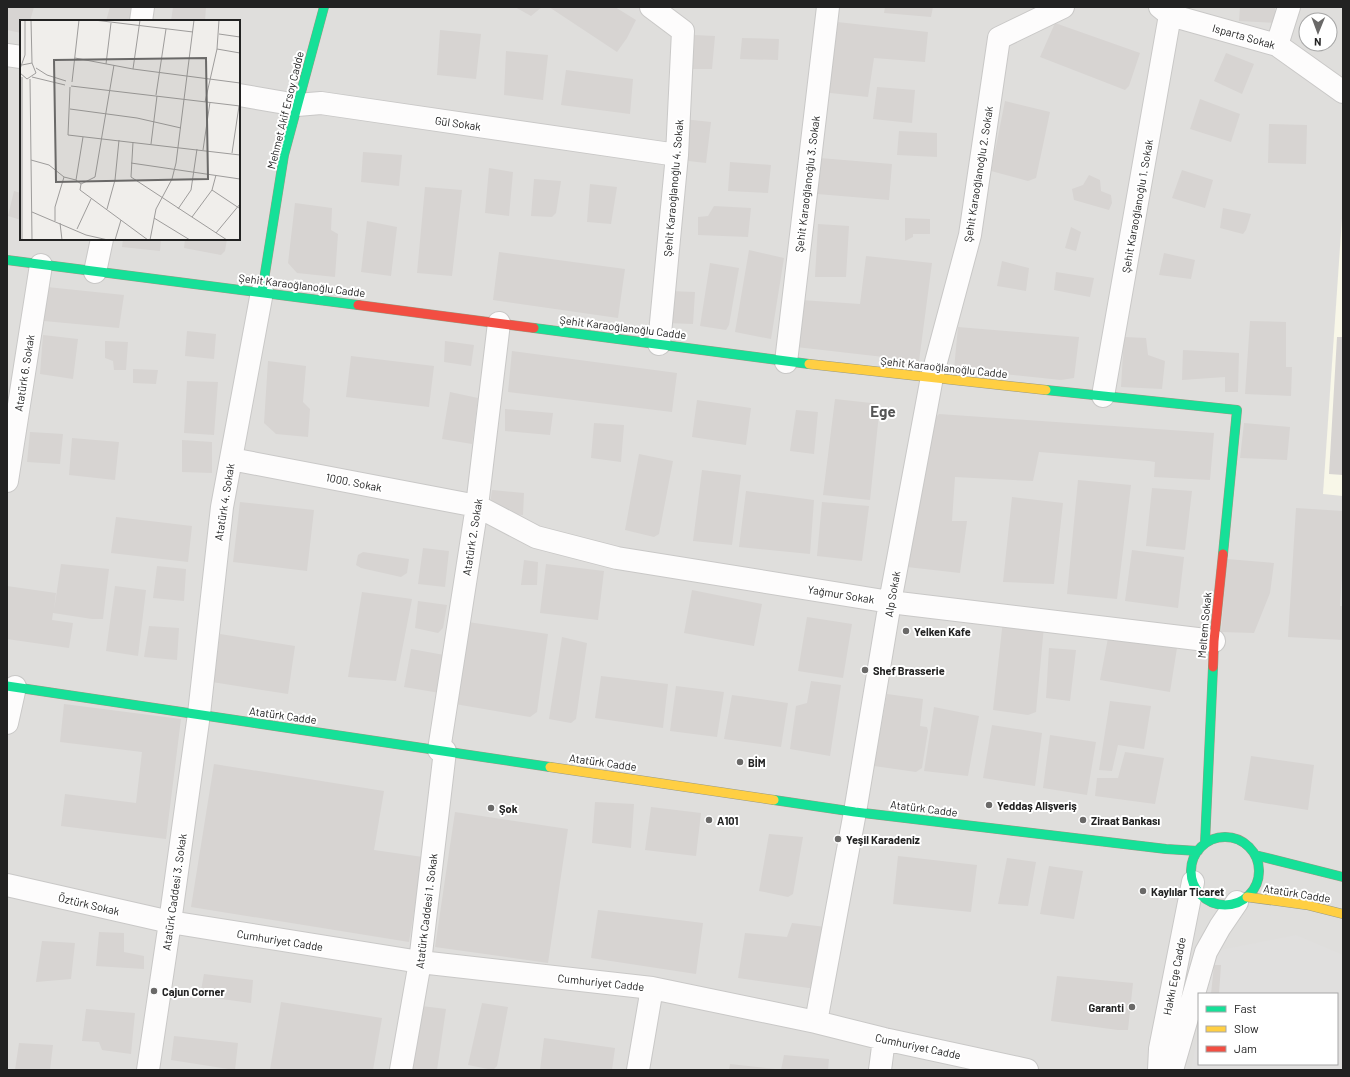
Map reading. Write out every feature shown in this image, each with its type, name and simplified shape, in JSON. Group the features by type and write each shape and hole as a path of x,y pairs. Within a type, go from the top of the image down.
{"street":[{"path":"142,20 143,7"},
{"name":"Mehmet Akif Ersoy Cadde","path":"262,292 284,155 324,7"},
{"name":"Şehit Karaoğlanoğlu 4. Sokak","path":"651,7 683,31 677,156 659,344"},
{"name":"Şehit Karaoğlanoğlu 3. Sokak","path":"786,362 828,7"},
{"name":"Şehit Karaoğlanoğlu 2. Sokak","path":"932,377 970,235 999,38 1063,7"},
{"path":"1277,44 1288,7"},
{"name":"Isparta Sokak","path":"1165,11 1277,44 1343,92"},
{"name":"Şehit Karaoğlanoğlu 1. Sokak","path":"1103,396 1165,11"},
{"path":"7,55 20,58"},
{"name":"Gül Sokak","path":"240,95 297,105 321,103 677,156"},
{"path":"95,272 102,240"},
{"name":"Şehit Karaoğlanoğlu Cadde","path":"7,260 499,323 786,362 1237,410"},
{"name":"Atatürk 6. Sokak","path":"7,481 41,265"},
{"name":"Atatürk 4. Sokak","path":"199,714 222,506 262,292"},
{"name":"Atatürk 2. Sokak","path":"442,750 477,506 499,323"},
{"name":"Alp Sokak","path":"816,1022 890,602 932,377"},
{"name":"Meltem Sokak","path":"1205,843 1214,641 1237,410"},
{"name":"1000. Sokak","path":"231,459 477,506"},
{"name":"Yağmur Sokak","path":"477,506 536,538 617,558 890,602 1214,641"},
{"path":"7,723 11,686"},
{"name":"Atatürk Cadde","path":"11,686 854,812 1166,849 1198,850"},
{"name":"Atatürk Caddesi 3. Sokak","path":"148,1070 199,714"},
{"name":"Atatürk Caddesi 1. Sokak","path":"401,1070 420,962 442,750"},
{"path":"1226,837 1247,845 1254,855 1258,865 1258,877 1254,888 1242,900 1227,905 1216,904 1206,899 1198,892 1192,882 1191,871 1193,860 1198,850 1205,843 1215,838 1226,837"},
{"path":"1254,855 1343,877"},
{"name":"Hakkı Ege Cadde","path":"1159,1070 1160,1049 1192,882"},
{"name":"Öztürk Sokak","path":"7,885 170,922"},
{"name":"Atatürk Cadde","path":"1242,900 1307,905 1343,914"},
{"name":"Hakkı Ege Cadde","path":"1172,1070 1206,952 1220,927 1242,900"},
{"name":"Cumhuriyet Cadde","path":"170,922 420,962 652,988 816,1022 884,1040 1026,1070"},
{"path":"638,1070 652,988"},
{"path":"880,1070 884,1040"}],"shaded area":[{"path":"7,7 1343,7 1343,1070 7,1070"},
{"path":"1343,204 1343,496 1323,494"},
{"path":"1296,935 1343,955 1343,1070 1191,1070 1198,1035 1198,1065 1338,1065 1338,993 1206,993 1215,951"}],"building":[{"path":"7,7 34,7 30,20 20,20 20,33 7,30"},
{"path":"110,7 135,7 131,20 106,20"},
{"path":"173,7 206,7 205,20 171,20"},
{"path":"515,7 542,7 531,16"},
{"path":"549,7 615,7 636,20 627,38 617,52"},
{"path":"885,7 933,7 931,17 884,13"},
{"path":"1240,7 1275,7 1275,23 1239,21"},
{"path":"828,21 928,32 925,62 874,58 868,97 821,92"},
{"path":"1055,23 1140,53 1129,86 1125,90 1040,57"},
{"path":"440,30 481,34 476,79 437,75"},
{"path":"694,35 715,36 712,69 690,69"},
{"path":"742,38 779,39 778,60 740,59"},
{"path":"506,51 548,55 543,100 504,95"},
{"path":"1226,53 1254,64 1242,94 1214,81"},
{"path":"566,70 633,79 630,114 561,105"},
{"path":"877,87 915,90 912,123 873,119"},
{"path":"1200,99 1240,114 1231,142 1190,129"},
{"path":"1005,101 1050,112 1036,178 1028,181 991,171"},
{"path":"683,119 711,122 706,163 680,160"},
{"path":"1269,124 1307,125 1306,164 1268,163"},
{"path":"899,131 937,133 937,157 897,155"},
{"path":"363,152 402,155 399,186 361,182"},
{"path":"820,158 892,164 889,200 817,194"},
{"path":"730,162 771,165 768,193 728,191"},
{"path":"489,168 513,172 509,216 485,213"},
{"path":"1182,170 1213,180 1205,208 1172,198"},
{"path":"1089,175 1100,180 1101,191 1111,195 1112,203 1109,210 1074,200 1072,189 1083,185"},
{"path":"534,179 561,181 556,213 552,217 531,216"},
{"path":"590,184 617,187 611,224 587,222"},
{"path":"425,187 462,190 452,276 417,273"},
{"path":"14,191 20,193 20,220 8,216"},
{"path":"295,203 332,208 331,230 338,234 335,277 297,273 288,263"},
{"path":"714,206 751,208 748,237 698,235 698,217 708,216"},
{"path":"1223,208 1251,214 1246,230 1243,234 1220,228"},
{"path":"905,218 930,219 930,234 913,234 913,237 905,241"},
{"path":"367,221 397,227 391,276 361,272"},
{"path":"818,224 849,226 846,277 815,277"},
{"path":"1071,227 1081,232 1076,251 1065,248"},
{"path":"123,240 161,240 160,251 122,247"},
{"path":"185,240 227,240 225,251 221,255 184,248"},
{"path":"749,250 784,258 771,339 735,332"},
{"path":"499,252 625,269 618,318 493,300"},
{"path":"1164,253 1195,260 1191,279 1159,275"},
{"path":"866,256 932,263 919,361 796,347 801,300 860,304"},
{"path":"1002,261 1029,268 1026,291 997,286"},
{"path":"710,263 739,268 729,325 726,330 700,326"},
{"path":"1056,272 1094,278 1090,297 1054,290"},
{"path":"47,287 124,295 119,328 44,321"},
{"path":"669,291 695,292 693,324 666,323"},
{"path":"1250,321 1286,322 1286,367 1292,367 1291,396 1245,394"},
{"path":"958,327 1079,337 1074,378 1061,380 954,369"},
{"path":"187,331 216,334 214,359 185,356"},
{"path":"43,335 78,339 73,379 40,374"},
{"path":"1124,337 1146,338 1148,355 1165,361 1162,389 1121,387"},
{"path":"1337,337 1343,337 1343,475 1329,474"},
{"path":"105,341 128,342 126,370 114,370 113,361 105,358"},
{"path":"445,341 474,345 471,366 444,362"},
{"path":"1183,350 1239,353 1238,392 1225,392 1225,377 1182,380"},
{"path":"512,351 677,373 672,412 508,392"},
{"path":"351,356 434,366 429,407 346,397"},
{"path":"268,361 306,366 303,402 310,409 308,437 276,434 264,423"},
{"path":"133,369 158,370 156,384 133,383"},
{"path":"187,381 218,382 214,435 184,433"},
{"path":"450,392 478,398 472,444 442,439"},
{"path":"835,399 880,404 870,500 823,495"},
{"path":"697,400 751,408 746,445 692,437"},
{"path":"505,409 553,413 550,435 505,431"},
{"path":"796,410 818,412 814,454 790,451"},
{"path":"939,414 1214,433 1210,480 1154,477 1155,462 1149,461 1039,452 1033,481 955,477 952,521 967,521 960,573 907,567 925,430"},
{"path":"594,423 624,425 621,462 591,458"},
{"path":"1244,423 1290,427 1287,460 1240,458"},
{"path":"30,432 63,434 60,464 27,462"},
{"path":"72,438 119,442 115,480 69,475"},
{"path":"182,440 212,442 212,473 182,472"},
{"path":"639,454 673,461 659,534 654,537 625,530"},
{"path":"702,470 741,475 732,545 693,541"},
{"path":"1078,480 1131,485 1117,599 1067,594"},
{"path":"1152,488 1192,491 1185,550 1146,546"},
{"path":"492,490 524,493 523,515 489,512"},
{"path":"746,491 814,500 810,554 739,547"},
{"path":"1012,497 1063,503 1054,584 1003,582"},
{"path":"240,502 314,510 307,571 233,562"},
{"path":"822,502 869,506 862,561 817,556"},
{"path":"1296,508 1343,511 1343,560 1340,606 1343,606 1343,640 1288,637"},
{"path":"116,517 192,526 188,562 111,553"},
{"path":"423,548 449,551 445,587 418,584"},
{"path":"1132,550 1184,557 1178,608 1125,601"},
{"path":"363,552 409,559 407,573 401,577 361,568 356,565 358,555"},
{"path":"1227,559 1274,563 1270,593 1254,633 1221,632"},
{"path":"524,560 538,562 537,585 521,585"},
{"path":"61,564 109,569 103,619 92,619 53,613 52,620 73,623 69,648 7,639 7,586 56,593 54,610"},
{"path":"546,564 604,571 598,620 540,613"},
{"path":"157,566 186,569 184,601 153,598"},
{"path":"115,586 146,590 138,656 106,651"},
{"path":"692,590 762,604 754,646 684,633"},
{"path":"362,592 412,599 396,681 348,677"},
{"path":"418,601 447,605 443,628 438,633 415,628"},
{"path":"807,617 852,624 843,678 798,671"},
{"path":"1003,620 1044,626 1036,712 1028,715 993,710"},
{"path":"468,622 548,634 537,712 530,717 455,704"},
{"path":"149,626 179,628 177,660 144,657"},
{"path":"220,634 295,646 288,694 212,682"},
{"path":"562,637 587,643 576,719 571,723 549,719"},
{"path":"1108,638 1177,648 1170,692 1100,680"},
{"path":"1049,648 1076,650 1070,701 1046,698"},
{"path":"411,649 444,655 440,693 404,687"},
{"path":"601,676 668,684 663,728 595,718"},
{"path":"811,681 841,685 830,756 790,749 796,706 807,703"},
{"path":"676,686 724,692 717,737 670,731"},
{"path":"887,694 923,699 920,726 927,727 928,731 922,768 916,772 874,766"},
{"path":"732,695 788,703 781,747 724,739"},
{"path":"1110,701 1151,706 1144,749 1118,745 1112,771 1099,770"},
{"path":"64,704 181,719 166,839 61,826 65,794 136,803 142,752 60,742"},
{"path":"934,707 979,716 968,776 924,771"},
{"path":"992,725 1042,733 1035,786 983,778"},
{"path":"1050,735 1096,742 1087,795 1043,788"},
{"path":"1125,752 1164,758 1155,804 1095,796 1097,778 1118,778"},
{"path":"1251,756 1314,765 1308,810 1244,800"},
{"path":"214,764 384,791 374,850 423,857 409,942 191,907"},
{"path":"595,802 634,804 631,848 592,843"},
{"path":"651,807 701,813 696,856 645,850"},
{"path":"455,812 568,829 548,963 435,947"},
{"path":"769,834 803,837 793,894 788,897 759,891"},
{"path":"898,856 977,865 971,912 893,904"},
{"path":"1007,858 1036,862 1028,906 998,904"},
{"path":"1049,866 1083,871 1074,919 1040,914"},
{"path":"598,910 703,923 696,974 591,958"},
{"path":"792,923 826,927 816,989 738,978 745,933 787,937"},
{"path":"99,932 124,933 124,952 144,956 144,969 96,966"},
{"path":"42,941 75,943 71,979 36,982"},
{"path":"1214,965 1221,965 1219,993 1211,993"},
{"path":"204,974 253,980 251,1003 200,996"},
{"path":"1057,976 1133,983 1128,1030 1051,1021"},
{"path":"281,1002 382,1018 373,1070 270,1070"},
{"path":"482,1003 508,1007 497,1066 493,1070 468,1065"},
{"path":"413,1005 446,1009 437,1070 405,1070"},
{"path":"86,1009 135,1013 131,1054 102,1050 99,1042 82,1041"},
{"path":"174,1036 238,1043 235,1070 171,1060"},
{"path":"544,1038 615,1048 612,1070 540,1070"},
{"path":"19,1043 53,1045 50,1070 15,1070"},
{"path":"784,1055 829,1059 828,1070 781,1070"},
{"path":"730,1064 775,1069 775,1070 729,1070"}],"traffic: fast":[{"path":"262,292 284,155 324,7"},
{"path":"7,260 358,305"},
{"path":"534,328 809,364"},
{"path":"1046,390 1237,410 1223,554"},
{"path":"1205,843 1213,667"},
{"path":"7,686 550,767"},
{"path":"774,800 855,812 1166,849 1198,851"},
{"path":"1225,837 1238,840 1249,847 1256,858 1259,871 1256,884 1249,895 1238,902 1225,905 1212,902 1201,895 1194,884 1191,871 1194,858 1201,847 1212,840 1225,837"},
{"path":"1255,855 1343,877"}],"traffic: slow":[{"path":"809,364 1046,390"},
{"path":"550,767 774,800"},
{"path":"1247,897 1307,905 1343,914"}],"traffic: jam":[{"path":"358,305 534,328"},
{"path":"1213,667 1214,641 1223,554"}],"place":[{"name":"Yelken Kafe","path":"906,631"},
{"name":"Shef Brasserie","path":"865,670"},
{"name":"BİM","path":"740,762"},
{"name":"Yeddaş Alişveriş","path":"989,805"},
{"name":"Şok","path":"491,808"},
{"name":"A101","path":"709,820"},
{"name":"Ziraat Bankası","path":"1083,820"},
{"name":"Yeşil Karadeniz","path":"838,839"},
{"name":"Kaylılar Ticaret","path":"1143,891"},
{"name":"Cajun Corner","path":"154,991"},
{"name":"Garanti","path":"1132,1007"}],"district":[{"name":"Ege","path":"883,411"}]}
